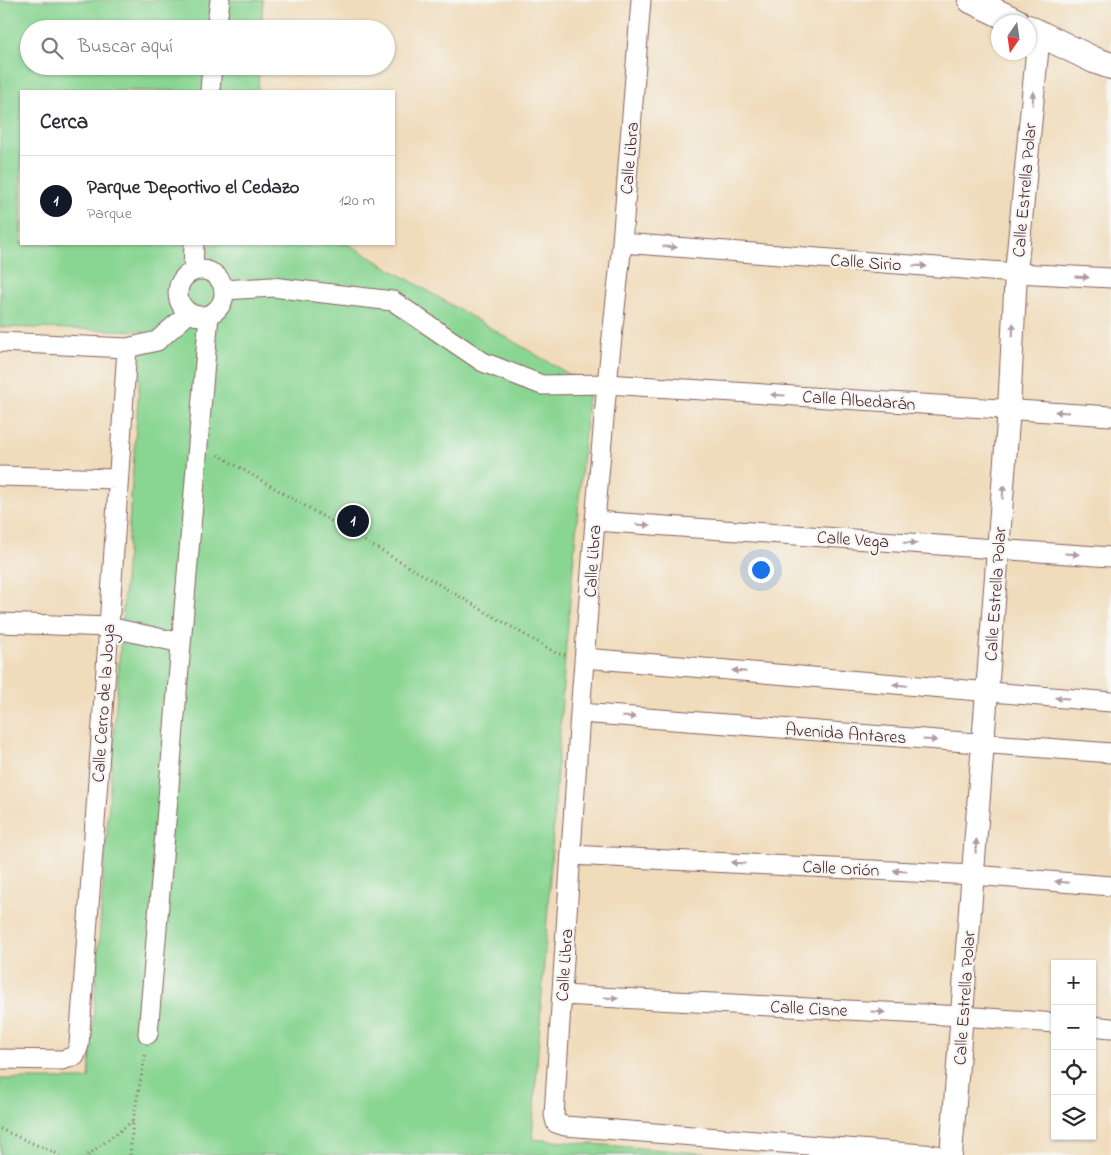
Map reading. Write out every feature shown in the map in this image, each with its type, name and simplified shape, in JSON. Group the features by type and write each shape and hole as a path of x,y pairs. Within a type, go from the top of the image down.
{"main road":[{"path":"971,0 1002,15"},
{"path":"1036,32 1103,63"}],"street":[{"path":"217,20 220,0"},
{"name":"Calle Libra","path":"642,0 622,243 606,384 584,658 554,1115 556,1123 565,1126 936,1155"},
{"name":"Calle Estrella Polar","path":"951,1155 1009,409 1026,60"},
{"path":"210,90 211,75"},
{"name":"Calle Sirio","path":"622,243 1016,273 1111,278"},
{"path":"193,271 194,245"},
{"path":"203,270 213,273 220,280 224,290 223,300 218,309 209,315 199,316 189,313 181,305 178,296 179,286 184,277 193,271 203,270"},
{"name":"Calle Albedarán","path":"224,290 272,287 393,301 483,362 542,385 606,384 1111,416"},
{"path":"0,342 126,348 157,341 189,313"},
{"path":"148,1034 209,315"},
{"name":"Calle Cerro de la Joya","path":"0,1059 62,1060 74,1056 79,1045 109,627 126,348"},
{"path":"0,476 118,479"},
{"name":"Calle Vega","path":"595,521 1111,557"},
{"path":"0,623 109,627 181,643"},
{"path":"584,658 1111,702"},
{"name":"Avenida Antares","path":"580,713 1111,753"},
{"name":"Calle Orión","path":"572,855 973,875 1111,886"},
{"name":"Calle Cisne","path":"562,995 962,1016 1051,1024"},
{"path":"1096,1026 1111,1028"}],"path":[{"path":"198,444 556,653 584,658"},
{"path":"130,1155 133,1120 148,1034"},
{"path":"88,1155 133,1120"},
{"path":"0,1128 60,1155"}],"green space":[{"path":"0,0 263,0 262,20 20,20 20,75 259,75 258,90 20,90 20,245 350,245 589,386 565,657 532,1139 723,1155 0,1155 0,1079 89,1079 143,331 0,327"}],"place":[{"name":"Parque Deportivo el Cedazo","path":"353,521"}]}
